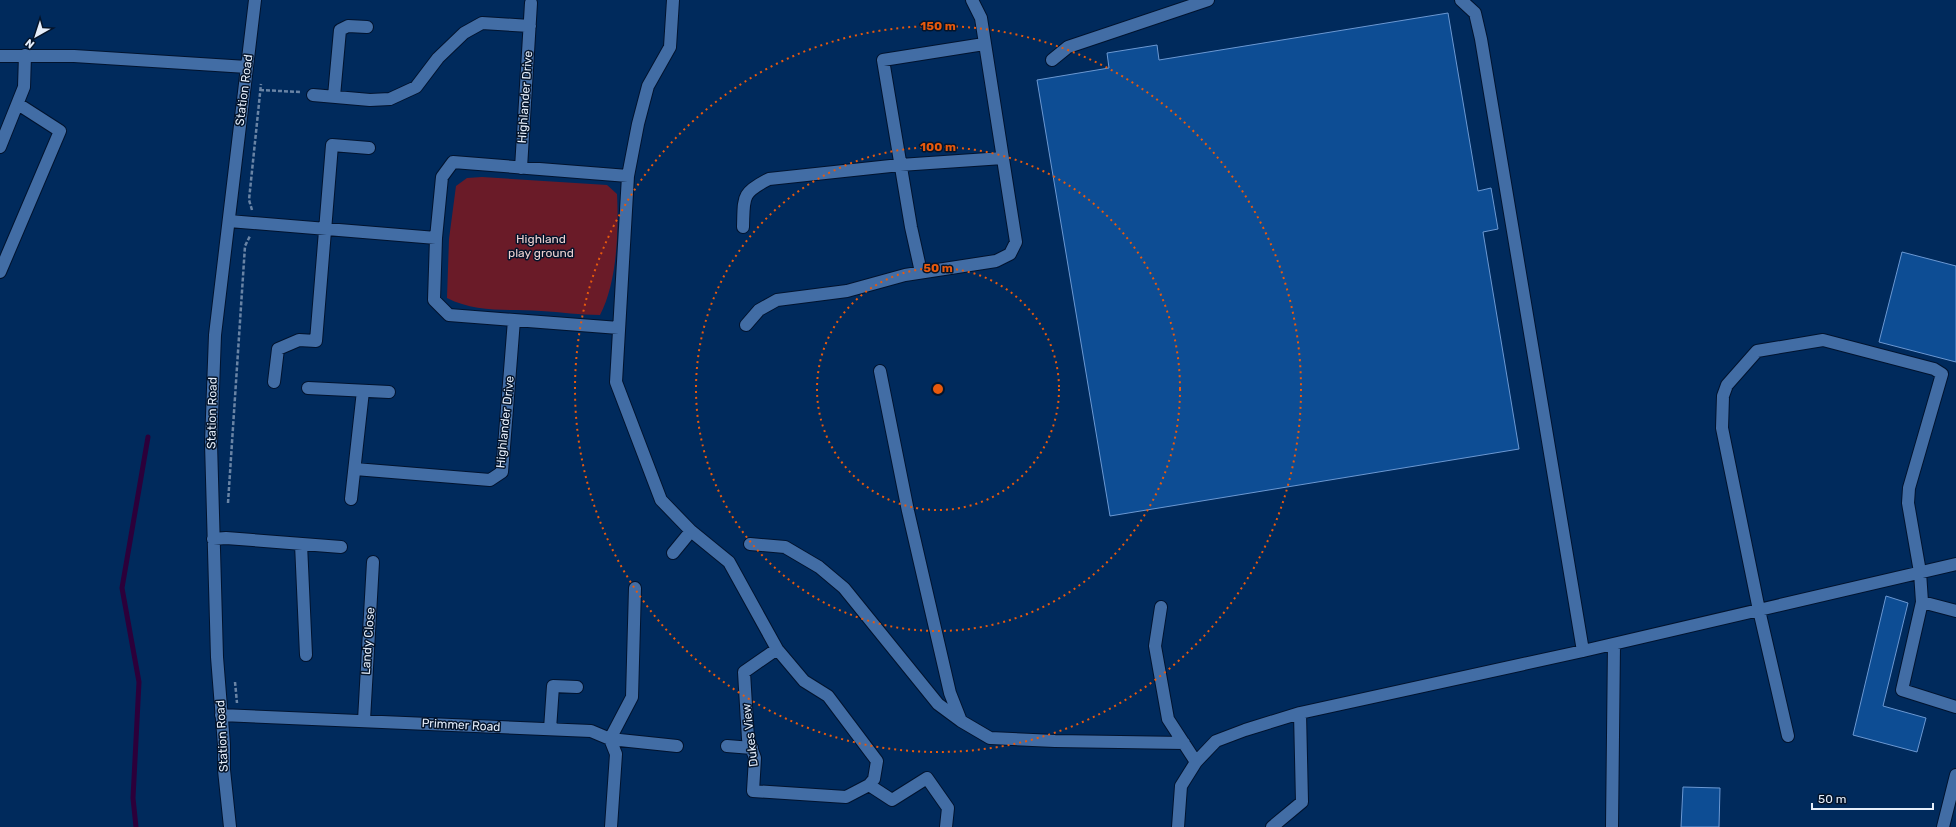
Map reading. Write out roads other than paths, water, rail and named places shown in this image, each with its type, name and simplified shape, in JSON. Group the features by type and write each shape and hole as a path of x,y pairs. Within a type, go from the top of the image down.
{"street":[{"name":"Station Road","path":"230,827 224,775 217,657 211,443 213,365 256,0"},
{"path":"673,0 670,47 648,86 638,124 628,176 616,382 661,500 691,531 729,562 777,650 804,681 828,696 877,762 874,779 868,785 892,800 927,778 948,808 946,827"},
{"path":"746,325 759,310 777,300 846,291 905,275 996,261 1010,254 1016,242 981,18 972,0"},
{"path":"1052,60 1068,47 1208,0"},
{"path":"1461,0 1475,12 1481,39 1583,651"},
{"name":"Highlander Drive","path":"521,168 531,3"},
{"path":"313,95 370,100 390,99 416,87 438,58 448,48 464,33 482,23 530,26"},
{"path":"334,96 340,30 348,26 367,27"},
{"path":"921,272 911,227 883,60 984,44"},
{"path":"0,147 24,86 26,55"},
{"path":"0,56 74,56 247,67"},
{"path":"0,272 60,131 18,104"},
{"path":"274,382 278,348 299,340 316,341 332,145 370,148"},
{"path":"743,227 744,200 751,188 769,179 900,165 1003,158"},
{"path":"619,328 449,315 434,300 436,238 442,177 453,162 628,176"},
{"path":"229,221 436,238"},
{"name":"Highlander Drive","path":"355,469 490,480 502,472 514,320"},
{"path":"1788,736 1759,610 1722,428 1723,396 1727,385 1757,352 1823,340 1934,369 1942,374 1909,488 1908,503 1920,572 1922,602 1902,690 1956,708"},
{"path":"880,371 908,511 950,693 961,721"},
{"path":"308,388 389,392"},
{"path":"352,499 363,391"},
{"path":"673,553 691,531"},
{"path":"213,538 341,547"},
{"path":"301,544 306,655"},
{"path":"750,544 785,547 819,566 844,588 938,704 961,721 990,738 1055,742 1184,743"},
{"name":"Landy Close","path":"364,720 373,562"},
{"path":"1178,827 1181,786 1196,762 1216,741 1245,730 1300,713 1614,644 1956,564"},
{"path":"611,827 616,754 610,739 632,697 636,588"},
{"path":"1922,602 1956,611"},
{"path":"1161,607 1155,646 1168,719 1196,762"},
{"path":"1612,827 1614,644"},
{"name":"Dukes View","path":"777,650 744,672 748,739 755,758 753,791 846,797 868,785"},
{"path":"550,729 553,686 577,688"},
{"path":"1272,827 1302,802 1300,713"},
{"name":"Primmer Road","path":"221,715 254,718 364,720 591,731 610,739 677,746"},
{"path":"726,746 752,748"},
{"path":"1943,827 1956,775"}],"waterway":[{"path":"136,827 133,798 139,682 122,588 148,437"}],"park label":[{"name":"Highland play ground","path":"541,246"}]}
